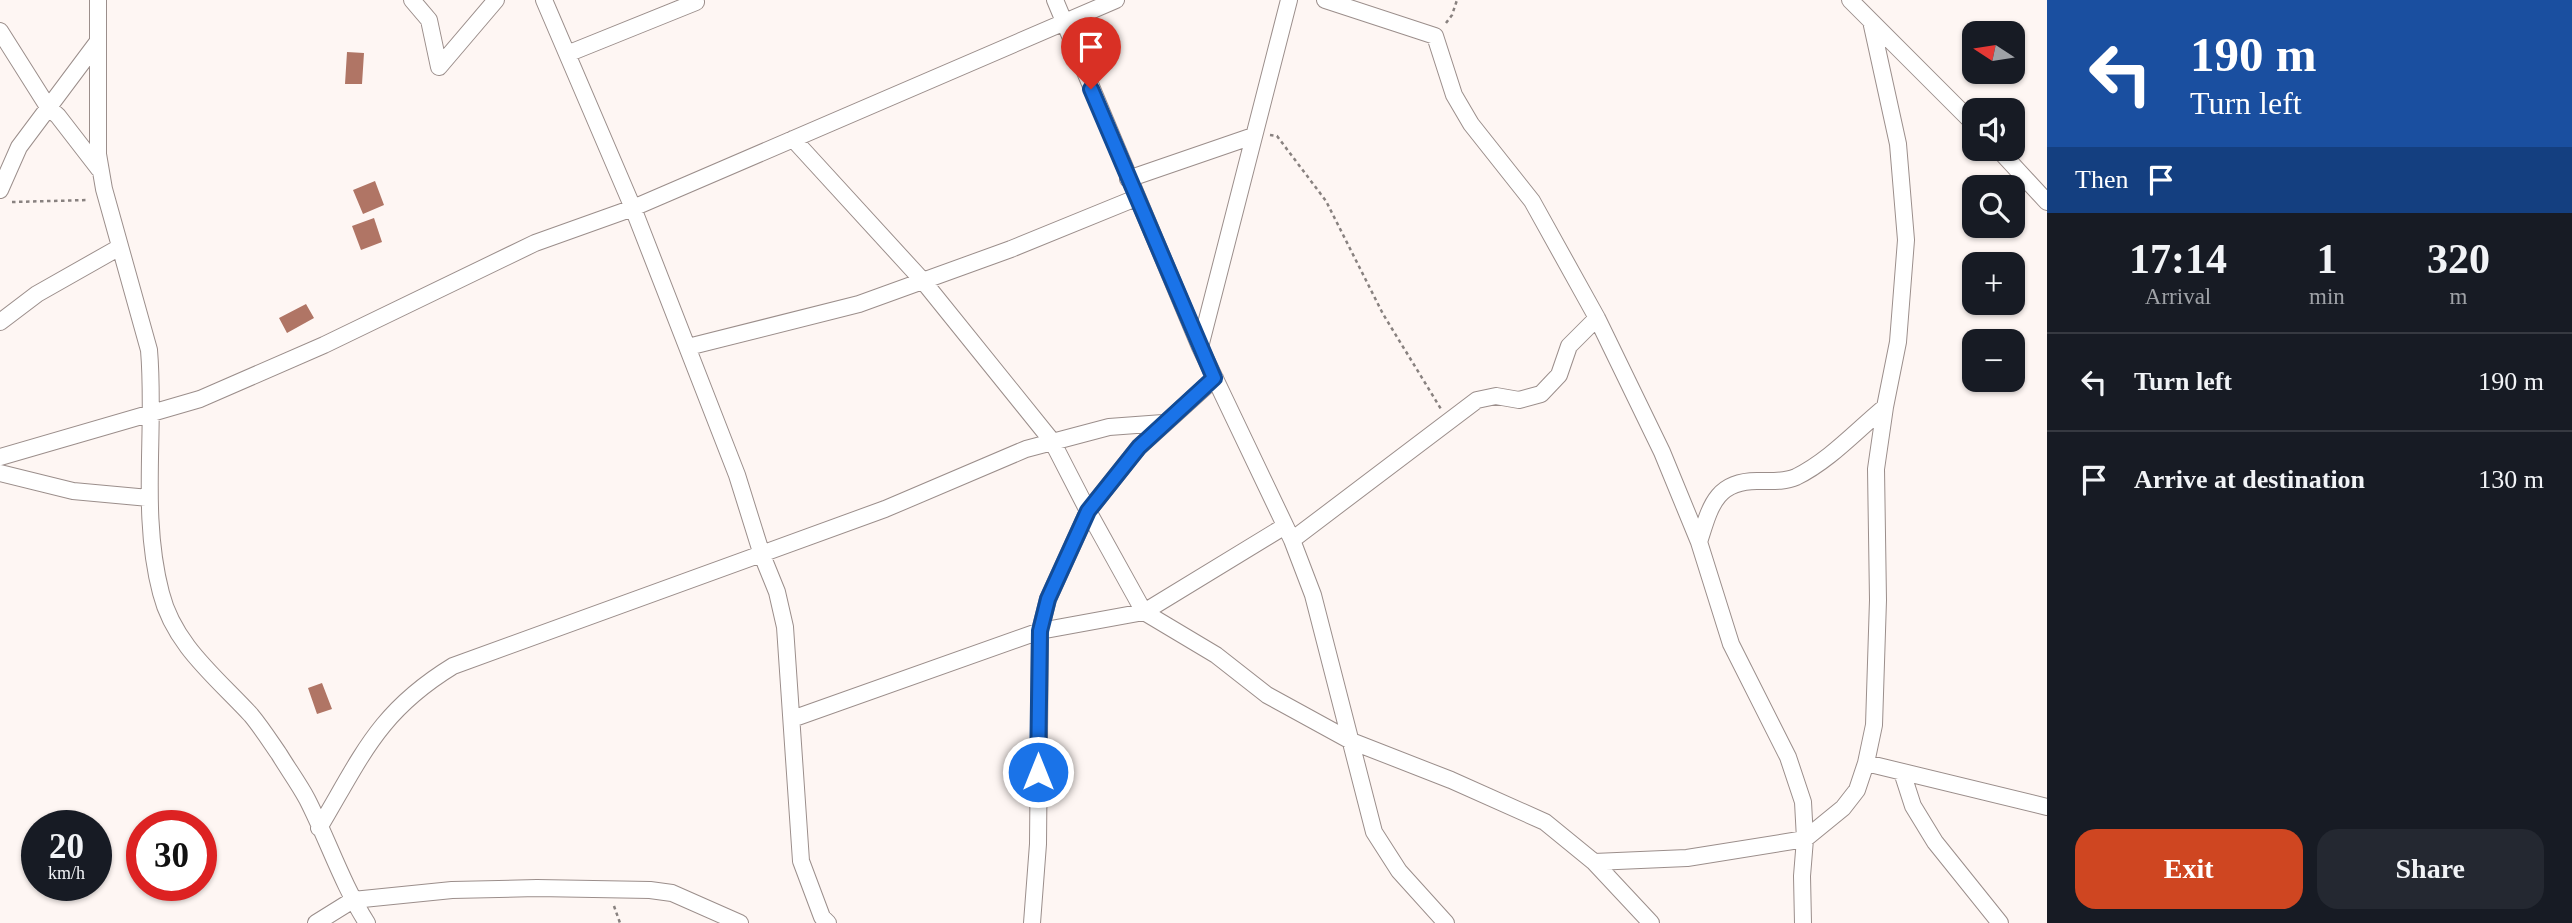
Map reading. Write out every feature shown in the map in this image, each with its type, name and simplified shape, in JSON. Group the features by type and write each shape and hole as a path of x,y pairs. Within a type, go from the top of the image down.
{"street":[{"path":"98,0 96,116 101,170 149,350 149,498 152,544 161,595 183,643 225,691 252,716 307,798 353,900 367,923"},
{"path":"412,0 429,20 439,67 496,0"},
{"path":"544,0 634,208 737,475 762,555 777,592 785,627 800,861 822,916 828,923"},
{"path":"665,0 699,1"},
{"path":"1055,0 1200,347 1289,533 1313,595 1374,832 1399,871 1446,923"},
{"path":"0,457 200,399 324,345 535,243 634,208 1116,0"},
{"path":"1200,347 1289,0"},
{"path":"1325,0 1435,36 1454,95 1472,124 1532,201 1597,318 1662,452 1699,542 1731,644 1788,757 1803,802 1803,923"},
{"path":"567,54 699,1"},
{"path":"1853,2 1962,111"},
{"path":"1594,862 1686,858 1805,839 1843,808 1857,790 1867,763 1874,725 1878,600 1876,469 1898,341 1906,240 1898,144 1871,21"},
{"path":"0,31 48,107 101,170"},
{"path":"6,196 19,147 96,44"},
{"path":"1128,179 1253,136"},
{"path":"793,139 923,281 1052,441 1144,612 1216,655 1266,695 1351,741 1451,780 1545,822 1594,862 1651,923"},
{"path":"2009,161 2045,197"},
{"path":"688,347 859,304 1011,250 1136,198"},
{"path":"0,322 37,294 120,247"},
{"path":"792,719 1040,631 1144,612 1289,533 1444,427 1446,421 1477,400 1496,396 1519,400 1541,394 1559,375 1569,346 1597,318"},
{"path":"1032,923 1038,844 1040,631 1048,599 1088,511 1139,447 1214,378"},
{"path":"1699,542 1712,503 1721,490 1750,481 1794,478 1818,464 1885,407"},
{"path":"319,828 359,758 381,726 426,682 453,666 762,555 1052,441 1109,427 1163,423"},
{"path":"0,473 73,491 149,498"},
{"path":"1867,763 2047,807"},
{"path":"1902,772 1913,806 1935,842 2000,923"},
{"path":"316,923 353,900 452,890 649,890 673,893 740,923"}],"path":[{"path":"1435,36 1452,15 1457,0"},
{"path":"1253,136 1277,136 1326,201 1383,314 1445,415 1446,421"},
{"path":"6,196 107,200"}],"building":[{"path":"347,52 364,53 362,84 345,84"},
{"path":"375,181 384,205 363,214 353,190"},
{"path":"374,218 382,242 361,250 352,226"},
{"path":"306,304 314,318 287,333 279,318"},
{"path":"322,683 332,709 317,714 308,688"}],"route":[{"path":"1038,772 1040,631 1048,599 1088,511 1139,447 1214,378 1091,89"}]}
